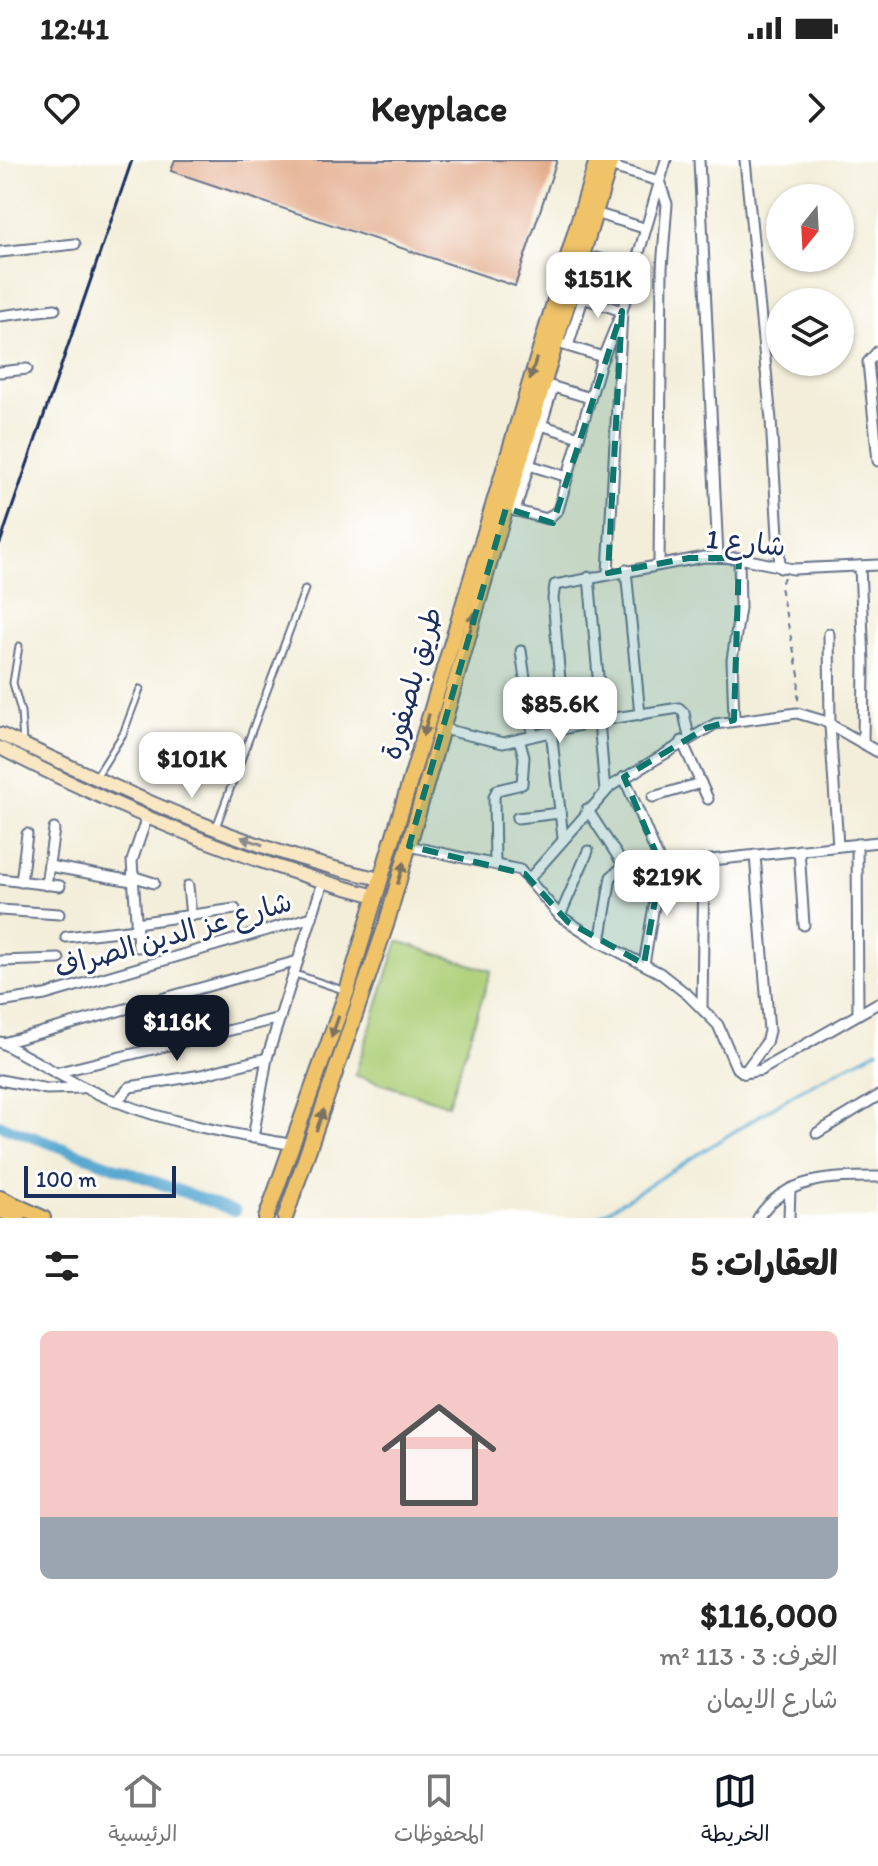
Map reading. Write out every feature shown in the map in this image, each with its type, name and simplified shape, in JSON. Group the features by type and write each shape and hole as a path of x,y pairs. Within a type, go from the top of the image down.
{"main road":[{"name":"طريق بلصفورة","path":"285,1218 409,846 460,668 562,345 606,162"},
{"name":"طريق بلصفورة","path":"266,1218 347,991 444,663 606,162"},
{"path":"444,663 460,668"},
{"path":"0,734 20,751 93,785 291,855 381,879"},
{"path":"0,748 20,751"},
{"path":"93,785 147,817 286,870 376,896"},
{"path":"211,841 215,828"},
{"path":"286,870 291,855"},
{"path":"0,1198 43,1218"},
{"path":"0,1210 18,1218"}],"street":[{"path":"590,398 548,386 529,465 511,509 542,519 552,518 568,477 603,357 622,311 666,160"},
{"path":"699,160 718,556"},
{"path":"745,160 784,568"},
{"path":"606,162 659,181"},
{"path":"659,181 667,204 662,268 659,564"},
{"path":"595,213 644,228"},
{"path":"0,252 75,244"},
{"path":"603,357 562,345 583,298 596,258 634,267"},
{"path":"583,298 622,311"},
{"path":"0,316 55,309"},
{"path":"608,573 622,311"},
{"path":"878,351 868,362 878,461"},
{"path":"0,372 27,369"},
{"path":"541,425 579,437"},
{"path":"529,465 568,477"},
{"name":"شارع 1","path":"564,728 553,593 555,585 608,573 718,556 784,568 878,565"},
{"path":"734,720 732,660 740,608 739,558"},
{"path":"860,566 863,744"},
{"path":"626,570 640,715"},
{"path":"589,577 605,791"},
{"path":"829,634 830,725 838,846"},
{"path":"521,651 533,734"},
{"path":"443,729 494,743 601,720 679,708 684,713 685,739 708,799"},
{"path":"529,879 605,791 685,739 715,724 797,713 830,725 878,752"},
{"path":"551,730 563,838"},
{"path":"495,864 494,797 497,790 522,784 524,757 519,739"},
{"path":"624,777 661,865 644,964"},
{"path":"653,797 701,783"},
{"path":"587,809 626,869"},
{"path":"517,818 560,813"},
{"path":"138,947 132,878 134,852 147,817"},
{"path":"46,885 54,829"},
{"path":"21,882 27,834"},
{"path":"600,942 611,877 626,869 878,842"},
{"path":"857,844 858,1013"},
{"path":"409,846 520,870 560,916 600,942 644,964 702,1007 718,1025 736,1067 744,1073 761,1070 878,1003"},
{"path":"799,850 804,925"},
{"path":"560,916 588,851"},
{"path":"744,1073 766,1043 769,1031 755,855"},
{"path":"702,1007 704,860"},
{"path":"49,866 154,883"},
{"path":"0,879 60,886"},
{"path":"253,1138 267,1058 323,882"},
{"path":"188,886 191,916"},
{"path":"66,937 235,909"},
{"path":"0,910 59,914"},
{"name":"شارع عز الدين الصراف","path":"0,1002 45,995 312,917"},
{"path":"0,961 59,959"},
{"path":"2,1042 298,961"},
{"path":"55,1073 280,1018"},
{"path":"2,1042 55,1073 116,1102 191,1126 294,1145"},
{"path":"116,1102 130,1087 201,1075 267,1058"},
{"path":"0,1080 47,1089 85,1088"},
{"path":"817,1133 878,1096"},
{"path":"758,1218 773,1200 790,1189 818,1179 878,1177"},
{"path":"789,1218 790,1189"}],"lane":[{"path":"215,828 305,589"},
{"path":"19,646 13,683 21,712 20,751"},
{"path":"93,785 123,734 140,689"},
{"path":"294,973 347,991"}],"path":[{"path":"784,568 780,587 799,675 797,713"}],"highlighted area":[{"path":"622,311 608,573 689,558 739,558 734,720 706,728 624,777 661,865 644,964 568,922 525,874 409,846 506,508 553,523"}],"green space":[{"path":"398,941 491,971 448,1105 355,1075"}],"building":[{"path":"175,160 557,160 515,286 171,171"}],"waterway":[{"path":"596,1218 799,1091 878,1050"},
{"path":"0,1125 235,1211"}],"railway":[{"path":"0,543 132,160"}]}
